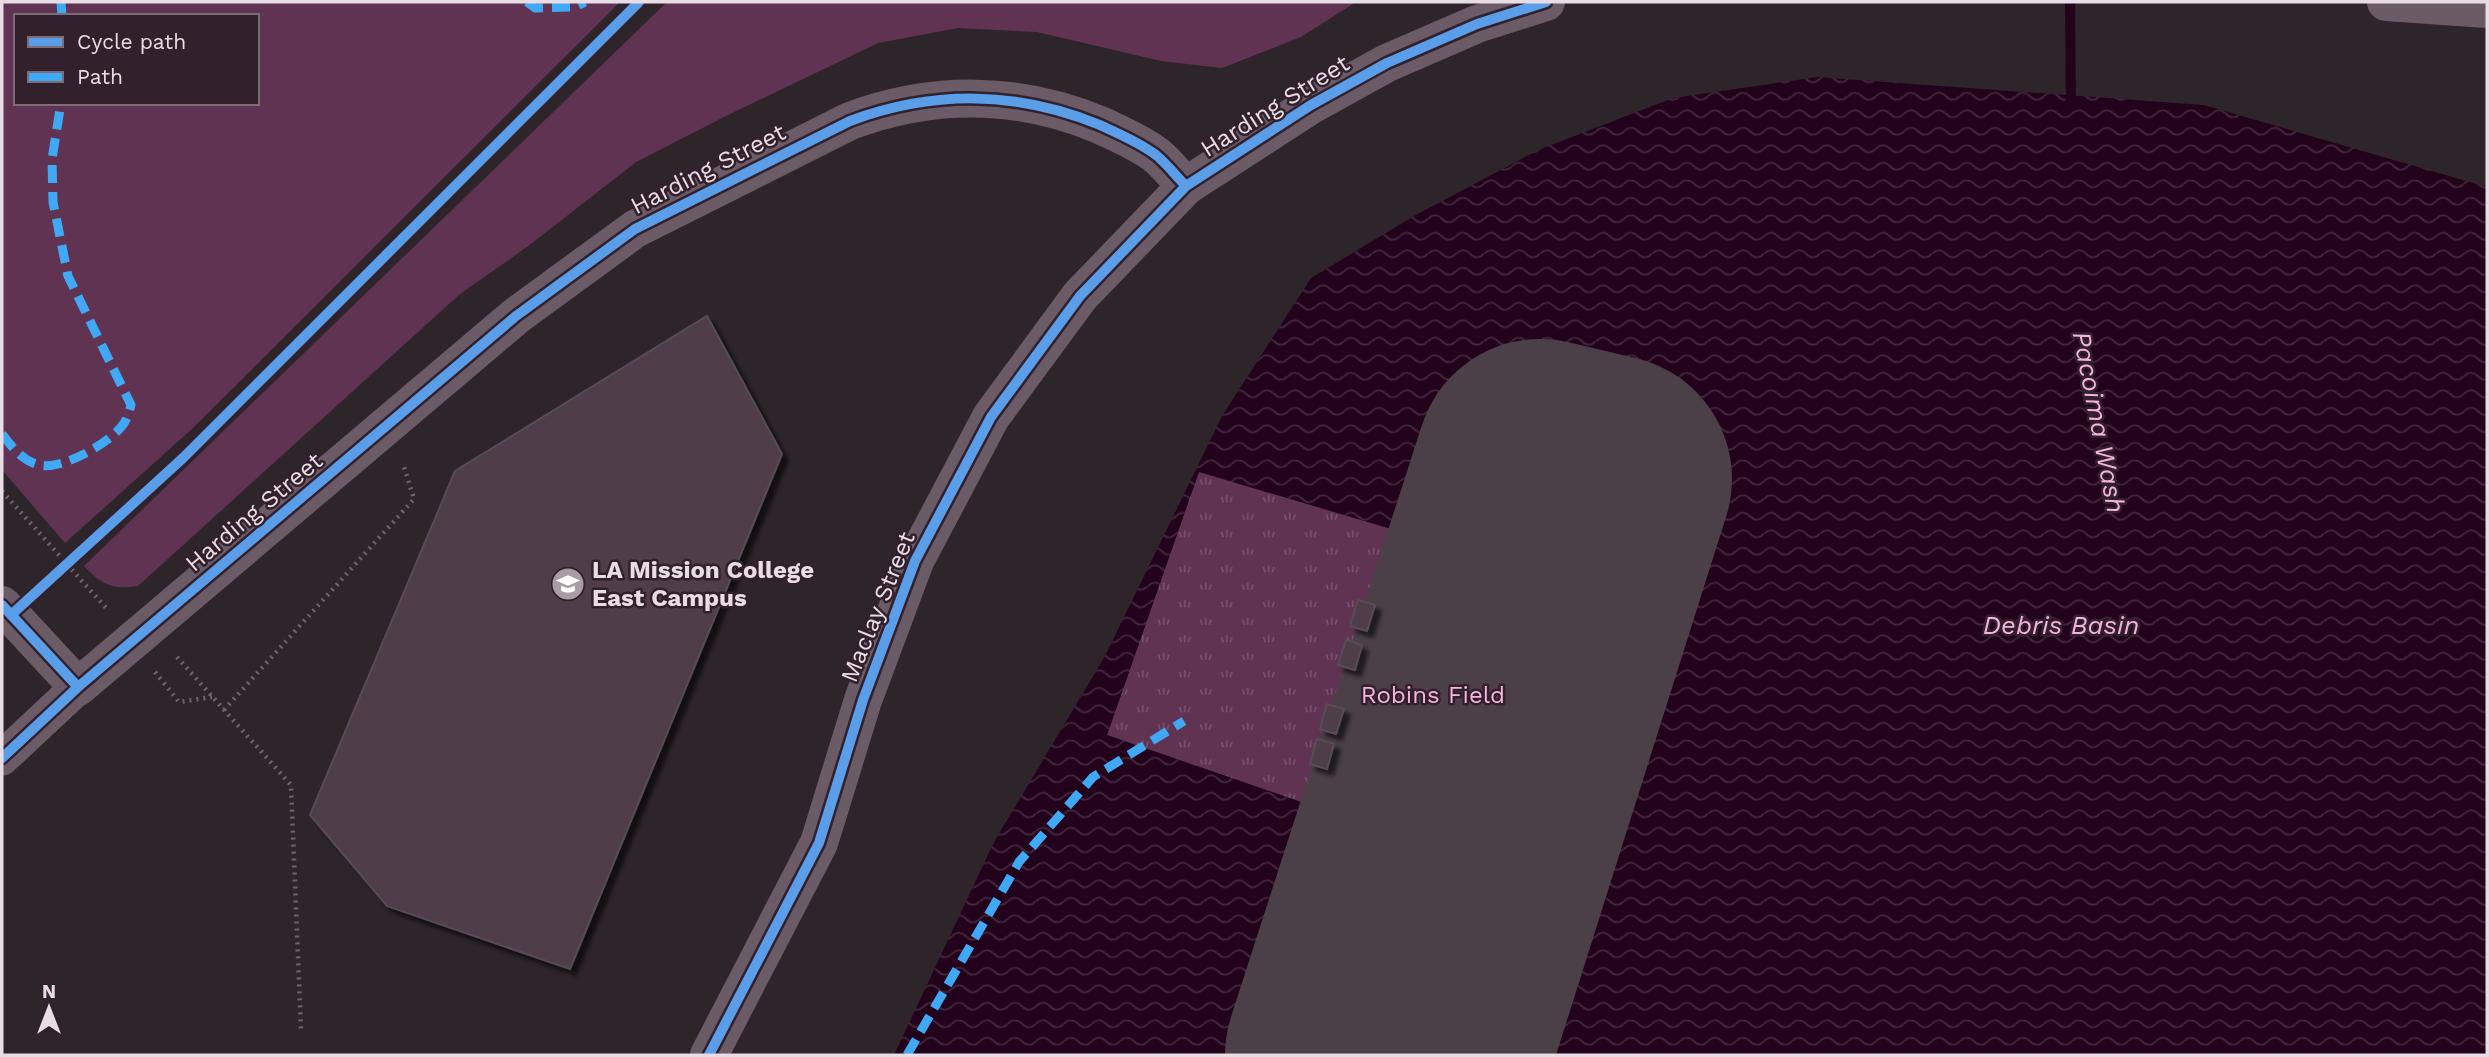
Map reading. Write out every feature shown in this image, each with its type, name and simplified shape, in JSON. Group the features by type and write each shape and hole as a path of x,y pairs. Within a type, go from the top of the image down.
{"street":[{"name":"Harding Street","path":"2,758 78,687 516,316 635,229 850,121 884,108 930,99 999,97 1065,111 1129,138 1157,155 1186,186 1311,105 1387,63 1477,24 1546,2"},
{"path":"2386,2 2487,9"},
{"name":"Maclay Street","path":"709,1055 819,843 863,700 915,561 992,417 1080,296 1186,186"},
{"path":"2,605 78,687"}],"path":[{"path":"224,710 414,499 404,467"},
{"path":"2,491 106,608"},
{"path":"56,572 75,554"},
{"path":"177,657 292,785 301,1030"},
{"path":"154,671 179,702 213,697"}],"green space":[{"path":"2,2 620,2 193,428 65,543 2,470"},
{"path":"667,2 1356,2 1301,37 1222,68 1161,61 1037,32 958,28 878,43 636,162 527,247 460,294 138,586 108,585 84,566"},
{"name":"Robins Field","path":"1515,425 1664,466 1471,1055 1281,1055 1362,823 1107,735 1199,471 1472,553"}],"water":[{"name":"Debris Basin","path":"1817,77 2204,105 2487,187 2487,1055 1471,1055 1664,467 1516,425 1472,553 1199,472 1107,735 1362,823 1281,1055 894,1055 994,842 1105,656 1222,416 1311,278 1414,216 1538,150 1673,98"}],"building":[{"path":"707,316 782,454 570,969 387,906 310,815 455,471"},
{"path":"1358,600 1375,605 1367,631 1350,626"},
{"path":"1346,640 1362,645 1355,670 1338,665"},
{"path":"1327,704 1344,709 1336,734 1320,729"},
{"path":"1317,739 1334,744 1327,769 1310,764"}],"waterway":[{"name":"Pacoima Wash","path":"2070,2 2071,107"}],"runway":[{"path":"1349,1055 1540,463 1608,479 1426,1055"}],"marked path":[{"path":"61,2 62,14"},
{"path":"527,2 535,8 575,7 585,2"},
{"path":"2,434 27,460 39,465 59,464 84,454 116,433 125,421 131,405 68,276 53,202 52,159 61,105"},
{"path":"907,1055 1019,862 1093,777 1184,721"}],"cycle path":[{"path":"11,615 183,458 639,2"},
{"path":"709,1055 819,843 863,700 915,561 991,417 1080,296 1186,186 1311,105 1387,63 1477,24 1546,2"},
{"path":"2,758 78,687 516,316 635,229 850,121 881,111 944,100 1007,101 1038,106 1100,125 1136,142 1160,159 1186,186"},
{"path":"2,605 78,687"}],"place":[{"name":"LA Mission College East Campus","path":"568,584"}]}
